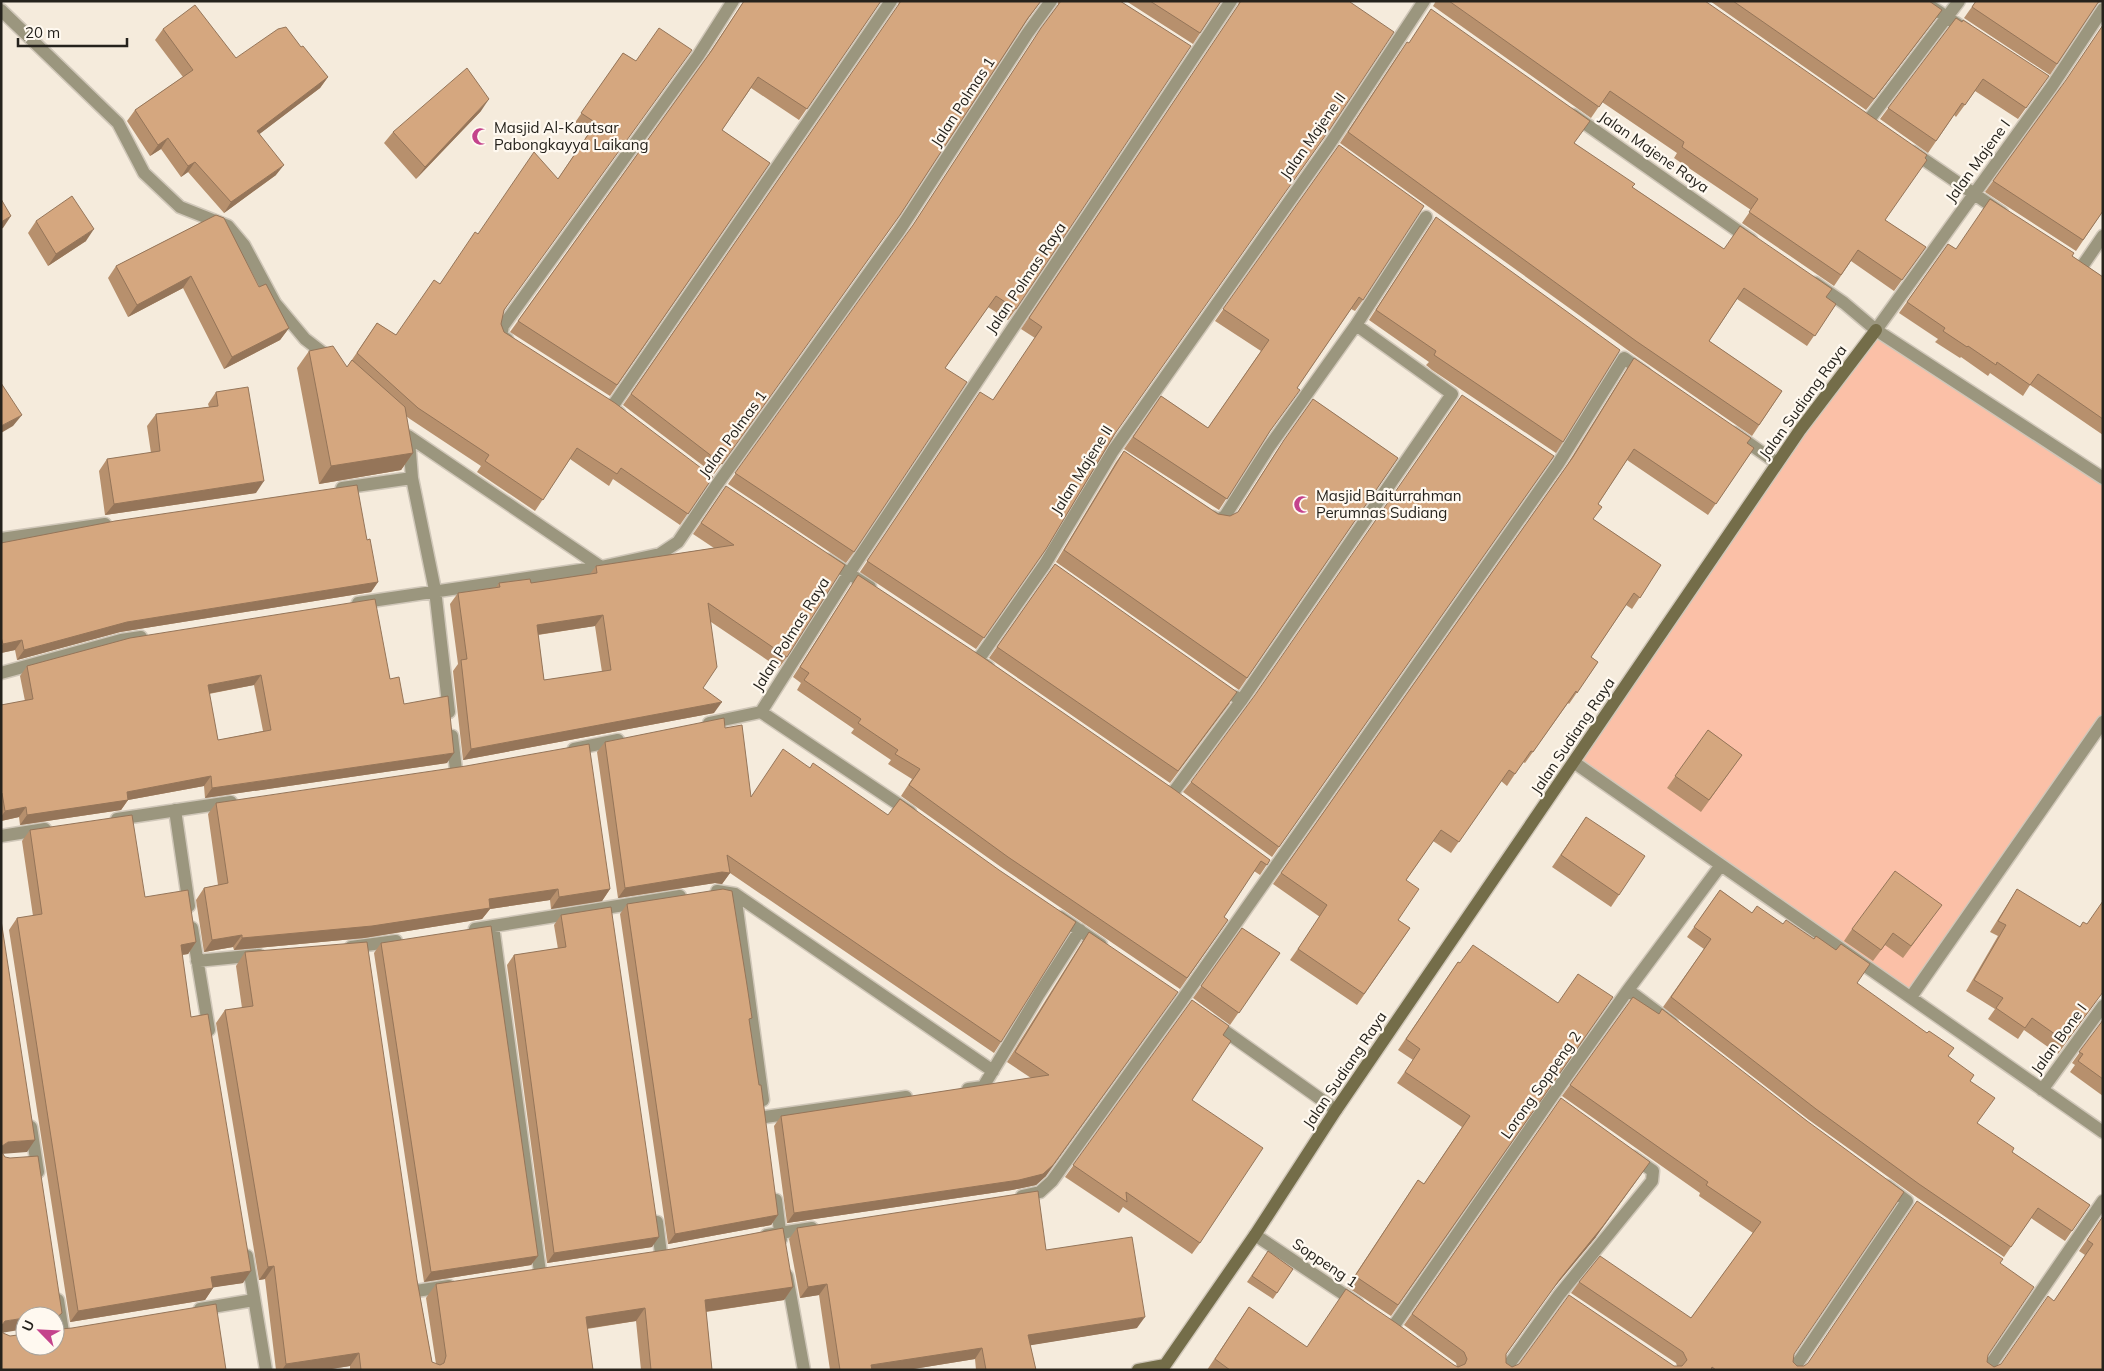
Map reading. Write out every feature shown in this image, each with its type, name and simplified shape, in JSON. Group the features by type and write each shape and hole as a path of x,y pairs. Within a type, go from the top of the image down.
{"street":[{"path":"517,346 501,336 503,326 698,56 733,1"},
{"path":"627,418 608,405 891,1"},
{"name":"Jalan Polmas 1","path":"347,605 435,590 601,567 660,554 678,542 899,231 1027,34 1051,1"},
{"name":"Jalan Polmas Raya","path":"761,712 849,573 1190,52 1231,1"},
{"path":"1923,1 1979,39"},
{"path":"1868,121 1959,1"},
{"name":"Jalan Majene II","path":"1002,677 974,657 1048,567 1116,454 1333,147 1420,5"},
{"name":"Jalan Majene I","path":"1876,330 2103,8"},
{"path":"1,10 118,122 144,173 158,187 180,207 228,226 244,245 275,303 304,339 338,365"},
{"name":"Jalan Majene Raya","path":"1561,106 1763,248"},
{"path":"1900,144 2012,220"},
{"path":"1199,508 1218,520 1225,516 1269,447 1356,325 1426,217"},
{"path":"2096,274 2079,262 2103,236"},
{"path":"1804,275 1844,303 1876,330 2103,478"},
{"path":"1172,794 1241,701 1456,397 1356,325"},
{"name":"Jalan Sudiang Raya","path":"1138,1370 1168,1367 1336,1110 1800,430 1876,330"},
{"path":"1014,1198 1040,1192 1052,1181 1186,1003 1270,866 1554,462 1620,356 1656,380"},
{"path":"402,421 408,436 412,478 435,590 456,770"},
{"path":"1721,424 1778,463"},
{"path":"408,436 601,567"},
{"path":"334,490 412,478"},
{"path":"1,539 119,522"},
{"path":"816,551 849,573"},
{"name":"Jalan Polmas Raya","path":"849,573 881,595"},
{"path":"1,674 121,640 150,635"},
{"path":"1225,690 1241,701"},
{"path":"693,726 761,712 920,819"},
{"path":"1911,997 2103,722"},
{"path":"559,751 588,751 626,739"},
{"path":"1575,762 2103,1132"},
{"path":"107,820 245,800"},
{"path":"175,810 211,1047"},
{"path":"1,836 59,827"},
{"name":"Lorong Soppeng 2","path":"1392,1327 1554,1100 1628,990 1721,865"},
{"path":"463,931 610,906 727,891 735,894 994,1071"},
{"path":"735,894 766,1122 923,1094"},
{"path":"1050,910 1112,952"},
{"path":"492,926 540,1272"},
{"path":"957,1090 983,1087 1038,994 1080,930"},
{"path":"335,948 366,951 404,940"},
{"path":"197,961 276,954"},
{"path":"1628,990 1682,1031"},
{"path":"1186,1003 1336,1110"},
{"name":"Jalan Bone I","path":"2042,1090 2103,1006"},
{"path":"29,1112 31,1159 40,1188"},
{"path":"1505,1370 1563,1298 1652,1181 1652,1171 1621,1149"},
{"path":"1793,1370 1911,1204 1876,1178"},
{"path":"774,1184 784,1257 804,1370"},
{"path":"1987,1370 2103,1201"},
{"path":"654,1206 661,1254"},
{"path":"752,1237 828,1225"},
{"name":"Soppeng 1","path":"1255,1235 1368,1311"},
{"path":"244,1241 266,1370"},
{"path":"416,1290 464,1283"},
{"path":"2026,1283 2040,1292"},
{"path":"55,1284 59,1306"},
{"path":"187,1311 254,1300"}],"shaded area":[{"path":"1876,330 2103,478 2103,724 1911,997 1575,763"}],"building":[{"path":"744,1 881,1 807,109 758,77 722,130 770,163 617,385 518,321 712,50"},
{"path":"901,1 1041,1 1028,18 900,215 722,464 631,394"},
{"path":"1061,1 1120,1 1191,46 1016,309 996,296 945,368 967,382 854,552 735,473 913,225 1041,28"},
{"path":"1150,1 1221,1 1200,33"},
{"path":"1241,1 1350,1 1394,32 1330,129 1114,435 1046,549 984,638 867,561 980,392 993,400 1042,327 1029,318"},
{"path":"1449,1 1705,1 1927,155 1925,158 1927,160 1885,220 1926,247 1902,280 1858,250 1841,275 1749,212 1758,199 1682,147 1684,142 1610,91 1599,107"},
{"path":"1733,1 1929,1 1942,10 1874,99"},
{"path":"1976,1 2099,1 2057,64 1972,7"},
{"path":"195,5 236,58 278,29 286,27 328,77 257,131 284,165 231,202 195,162 188,166 168,138 158,145 135,110 193,70 163,29"},
{"path":"1431,9 1590,121 1574,143 1635,184 1632,187 1724,249 1740,226 1832,289 1826,297 1836,304 1815,336 1744,288 1709,341 1782,391 1759,425 1636,341 1348,132"},
{"path":"1956,18 1962,22 1963,20 2049,76 2026,108 1983,79 1965,105 1962,103 1936,141 1888,108"},
{"path":"2103,25 2103,211 2083,240 1993,181"},
{"path":"659,28 692,50 504,310 501,324 504,332 615,403 713,477 688,514 621,468 617,474 577,448 543,500 485,461 489,455 418,408 357,353 377,323 396,335 434,280 440,284 475,232 478,234 534,152 558,179 596,123 581,113 623,53 636,61"},
{"path":"467,68 489,99 425,167 393,132"},
{"path":"1339,145 1424,206 1363,300 1359,297 1297,388 1300,390 1270,431 1227,499 1133,437 1161,396 1208,428 1269,340 1223,309"},
{"path":"72,196 94,229 56,254 36,221"},
{"path":"1,199 11,216 1,222"},
{"path":"1990,199 2074,253 2072,256 2103,277 2103,419 2038,374 2030,385 1997,362 1996,365 1943,331 1945,328 1907,302 1948,244 1956,249"},
{"path":"216,215 224,218 259,287 266,284 289,328 232,357 191,276 137,305 116,266"},
{"path":"1436,217 1620,350 1563,442 1434,355 1436,351 1376,310"},
{"path":"333,346 347,367 352,360 405,407 413,453 331,466 309,351"},
{"path":"1634,358 1751,438 1747,443 1754,448 1716,504 1634,449 1598,504 1602,507 1593,519 1661,565 1640,598 1634,593 1591,657 1598,662 1533,752 1531,751 1515,774 1509,770 1459,842 1441,830 1406,880 1419,889 1398,920 1410,928 1364,994 1298,949 1327,905 1281,873 1573,457"},
{"path":"1,383 22,415 1,426"},
{"path":"248,387 264,481 114,504 107,459 160,451 156,414 218,406 216,392"},
{"path":"1462,395 1554,456 1279,847 1191,782 1255,695"},
{"path":"1313,399 1398,458 1247,678 1064,550 1124,451 1218,514 1230,516 1238,512"},
{"path":"357,485 367,540 370,539 378,582 127,622 24,650 22,640 3,644 1,637 1,543 115,521"},
{"path":"726,486 845,565 787,657 708,603 717,667 703,688 722,702 471,749 461,660 467,659 458,593 500,587 499,583 530,579 531,583 597,573 596,566 734,545 701,523","holes":["603,615 611,670 544,680 537,625"]},
{"path":"1055,564 1237,692 1178,771 997,647"},
{"path":"858,575 981,656 1175,790 1270,860 1267,865 1261,861 1224,917 1228,920 1187,978 1008,857 909,785 920,769 895,754 898,750 858,723 861,719 804,680 809,673 800,667"},
{"path":"375,599 390,679 399,677 404,704 448,696 454,753 212,788 211,776 127,792 128,800 27,815 26,807 5,811 1,793 1,705 33,699 27,666 130,638","holes":["261,675 271,730 218,740 208,685"]},
{"path":"724,718 725,728 742,725 751,797 783,749 810,768 813,763 888,815 900,799 1076,922 1001,1042 727,855 730,873 722,872 625,888 605,742"},
{"path":"1708,730 1742,755 1709,800 1675,776"},
{"path":"589,744 610,889 559,897 558,889 489,899 490,908 372,926 242,938 242,935 212,940 204,888 228,883 216,803 466,766"},
{"path":"132,815 145,897 188,890 196,942 181,945 191,1017 208,1014 251,1271 211,1277 213,1288 78,1311 17,918 42,914 30,830"},
{"path":"1586,817 1645,856 1619,895 1561,855"},
{"path":"1895,871 1942,905 1911,946 1893,933 1881,950 1852,929"},
{"path":"723,889 732,891 752,1018 749,1019 759,1085 761,1085 778,1215 675,1234 627,904"},
{"path":"2017,889 2080,927 2083,922 2087,924 2103,901 2103,992 2066,1042 2032,1018 2025,1028 1996,1008 2003,998 1974,980 2006,925 1998,921"},
{"path":"1720,890 1752,913 1757,906 1783,924 1786,920 1814,939 1816,936 1836,950 1841,944 1870,964 1857,983 1927,1033 1929,1031 1954,1048 1948,1056 1974,1075 1970,1081 1995,1098 1977,1123 2014,1148 2012,1152 2090,1205 2072,1231 2038,1208 2011,1247 1919,1184 1816,1109 1671,997 1711,939 1694,927"},
{"path":"611,907 659,1237 554,1253 514,955 566,947 561,915"},
{"path":"1,920 35,1140 8,1142 2,1146 1,1151"},
{"path":"491,926 538,1256 431,1272 381,943"},
{"path":"1242,928 1280,953 1239,1013 1201,986"},
{"path":"1089,932 1178,992 1053,1165 1043,1174 1019,1180 794,1213 781,1116 1049,1075 1015,1052"},
{"path":"367,942 417,1280 432,1362 440,1365 444,1363 446,1356 436,1284 672,1249 783,1228 793,1287 705,1300 712,1370 651,1370 645,1308 586,1317 593,1370 361,1370 359,1353 286,1364 274,1266 268,1267 225,1010 253,1006 245,952"},
{"path":"1473,945 1558,1003 1578,974 1613,997 1398,1305 1355,1276 1418,1180 1424,1184 1470,1116 1405,1072 1420,1049 1406,1039 1458,962 1460,963"},
{"path":"1633,997 1659,1014 1662,1009 1807,1121 1904,1192 1794,1354 1793,1362 1797,1366 1804,1366 1808,1363 1917,1201 2003,1259 2000,1263 2034,1287 1988,1355 1987,1362 1994,1367 2001,1364 2048,1296 2054,1301 2093,1244 2087,1240 2103,1216 2103,1370 1716,1370 1712,1367 1711,1370 1230,1370 1215,1359 1249,1307 1307,1347 1346,1289 1454,1365 1458,1367 1465,1364 1467,1359 1464,1352 1412,1314 1561,1098 1650,1162 1603,1226 1560,1279 1506,1354 1506,1363 1512,1367 1519,1364 1569,1295 1674,1366 1682,1366 1687,1360 1683,1352 1579,1282 1600,1256 1691,1318 1761,1222 1706,1185 1708,1182 1570,1085"},
{"path":"1192,1000 1229,1026 1223,1035 1231,1041 1192,1100 1263,1148 1200,1243 1126,1192 1127,1202 1073,1165"},
{"path":"2103,1020 2103,1079 2078,1061 2083,1054 2079,1052"},
{"path":"1,1151 5,1157 10,1158 38,1156 61,1306 15,1306 15,1320 5,1321 2,1325 3,1333 10,1336 15,1335 15,1356 65,1356 65,1329 216,1304 226,1370 1,1370"},
{"path":"1038,1191 1046,1250 1132,1237 1145,1317 1028,1335 1036,1370 986,1370 982,1348 871,1365 872,1370 840,1370 827,1284 808,1287 797,1228"},
{"path":"1268,1251 1293,1269 1277,1293 1252,1276"}],"place":[{"name":"Masjid Al-Kautsar Pabongkayya Laikang","path":"480,137"},
{"name":"Masjid Baiturrahman Perumnas Sudiang","path":"1302,505"}]}
